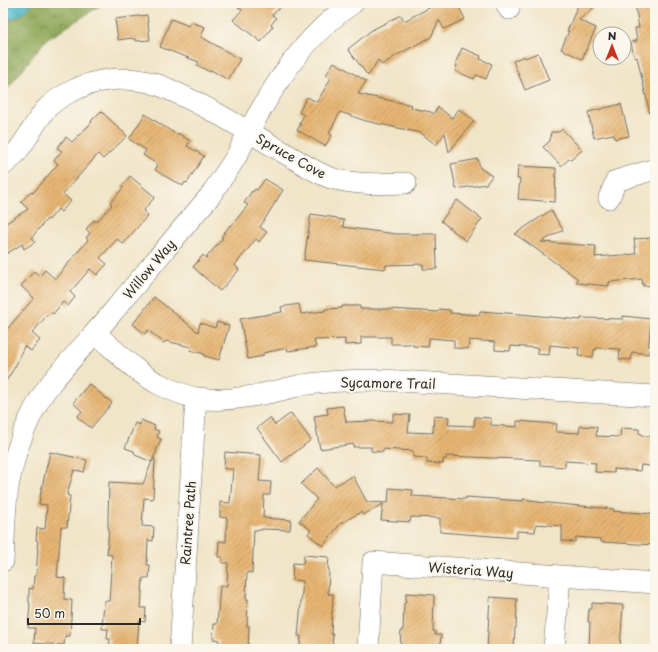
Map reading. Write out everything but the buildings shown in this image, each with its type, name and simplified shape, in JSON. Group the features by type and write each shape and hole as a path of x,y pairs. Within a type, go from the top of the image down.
{"street":[{"name":"Willow Way","path":"3,561 7,489 13,464 21,439 51,383 210,196 237,154 275,86 305,46 322,28 353,3"},
{"name":"Spruce Cove","path":"3,165 12,159 46,109 64,96 84,86 105,80 127,79 148,81 159,84 206,108 309,167 330,177 350,182 380,184 406,183"},
{"path":"609,198 616,181 655,169"},
{"name":"Sycamore Trail","path":"95,333 128,363 149,378 160,385 196,398 245,398 303,385 342,381 381,380 655,396"},
{"name":"Raintree Path","path":"180,649 196,398"},
{"name":"Wisteria Way","path":"368,649 373,562 655,583"},
{"path":"554,649 560,577"}],"green space":[{"path":"3,3 104,3 45,41 3,94"}],"water":[{"path":"3,3 33,3 22,14 3,23"}]}
